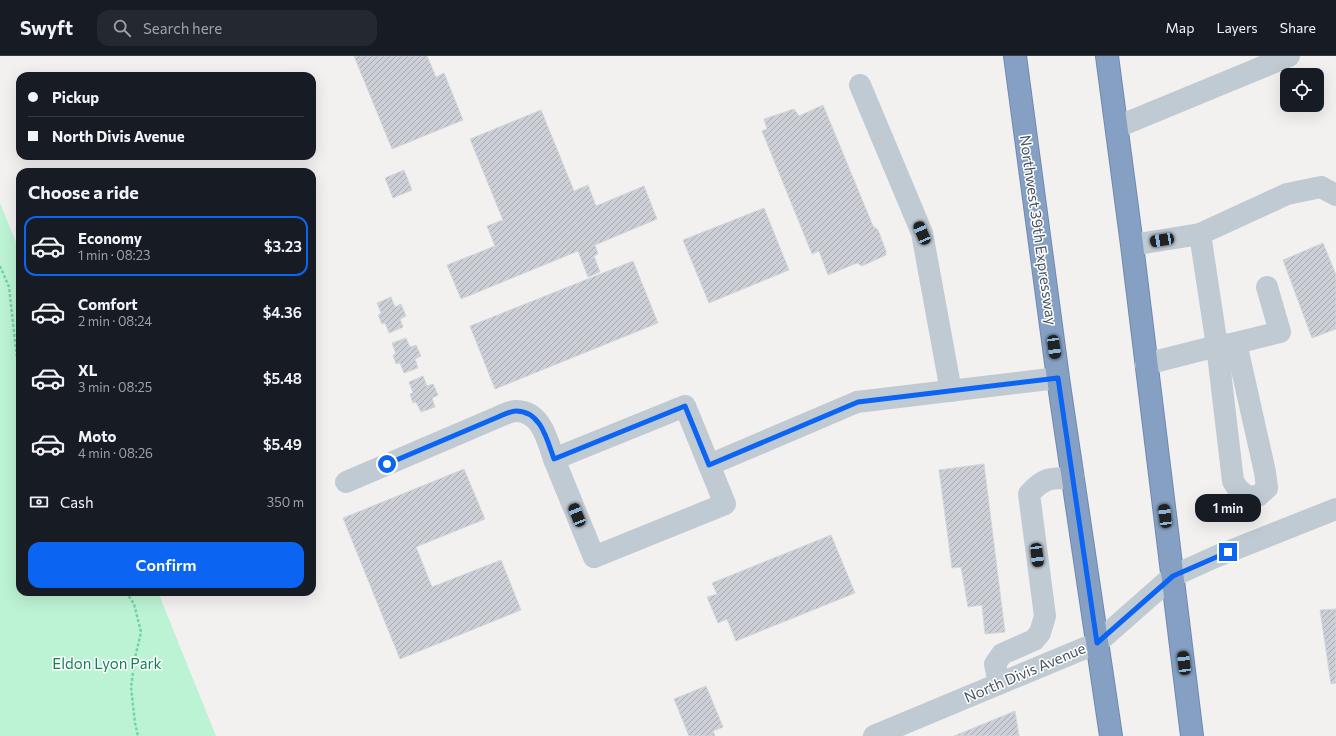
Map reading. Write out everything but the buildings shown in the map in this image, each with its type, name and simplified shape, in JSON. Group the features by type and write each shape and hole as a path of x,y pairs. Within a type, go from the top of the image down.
{"highway":[{"name":"Northwest 39th Expressway","path":"1015,56 1072,478 1111,736"},
{"path":"1107,56 1132,245 1192,736"}],"street":[{"path":"1117,127 1289,56"},
{"path":"860,85 922,233 951,391"},
{"path":"1132,245 1200,234 1287,194 1321,187 1336,195"},
{"path":"1200,234 1227,344 1263,465 1267,488 1258,496 1248,498 1238,489 1233,481 1227,344"},
{"path":"1146,364 1280,332 1267,287"},
{"path":"709,465 858,402 1058,378"},
{"path":"346,482 514,411 527,412 543,428 554,459 594,557 724,504 685,406 554,459"},
{"path":"999,684 995,664 1002,654 1034,640 1040,633 1045,616 1029,494 1038,484 1051,478 1072,478"},
{"name":"North Divis Avenue","path":"874,736 1097,643 1173,576 1215,557 1336,508"}],"path":[{"path":"0,266 9,287 16,349"},
{"path":"129,596 134,604 141,632 135,658 131,687 138,736"}],"green space":[{"name":"Eldon Lyon Park","path":"0,203 16,242 16,596 160,596 216,736 0,736"}],"route":[{"path":"387,464 514,411 527,412 536,419 543,428 554,459 685,406 709,465 858,402 1058,378 1097,643 1173,576 1228,552"}]}
